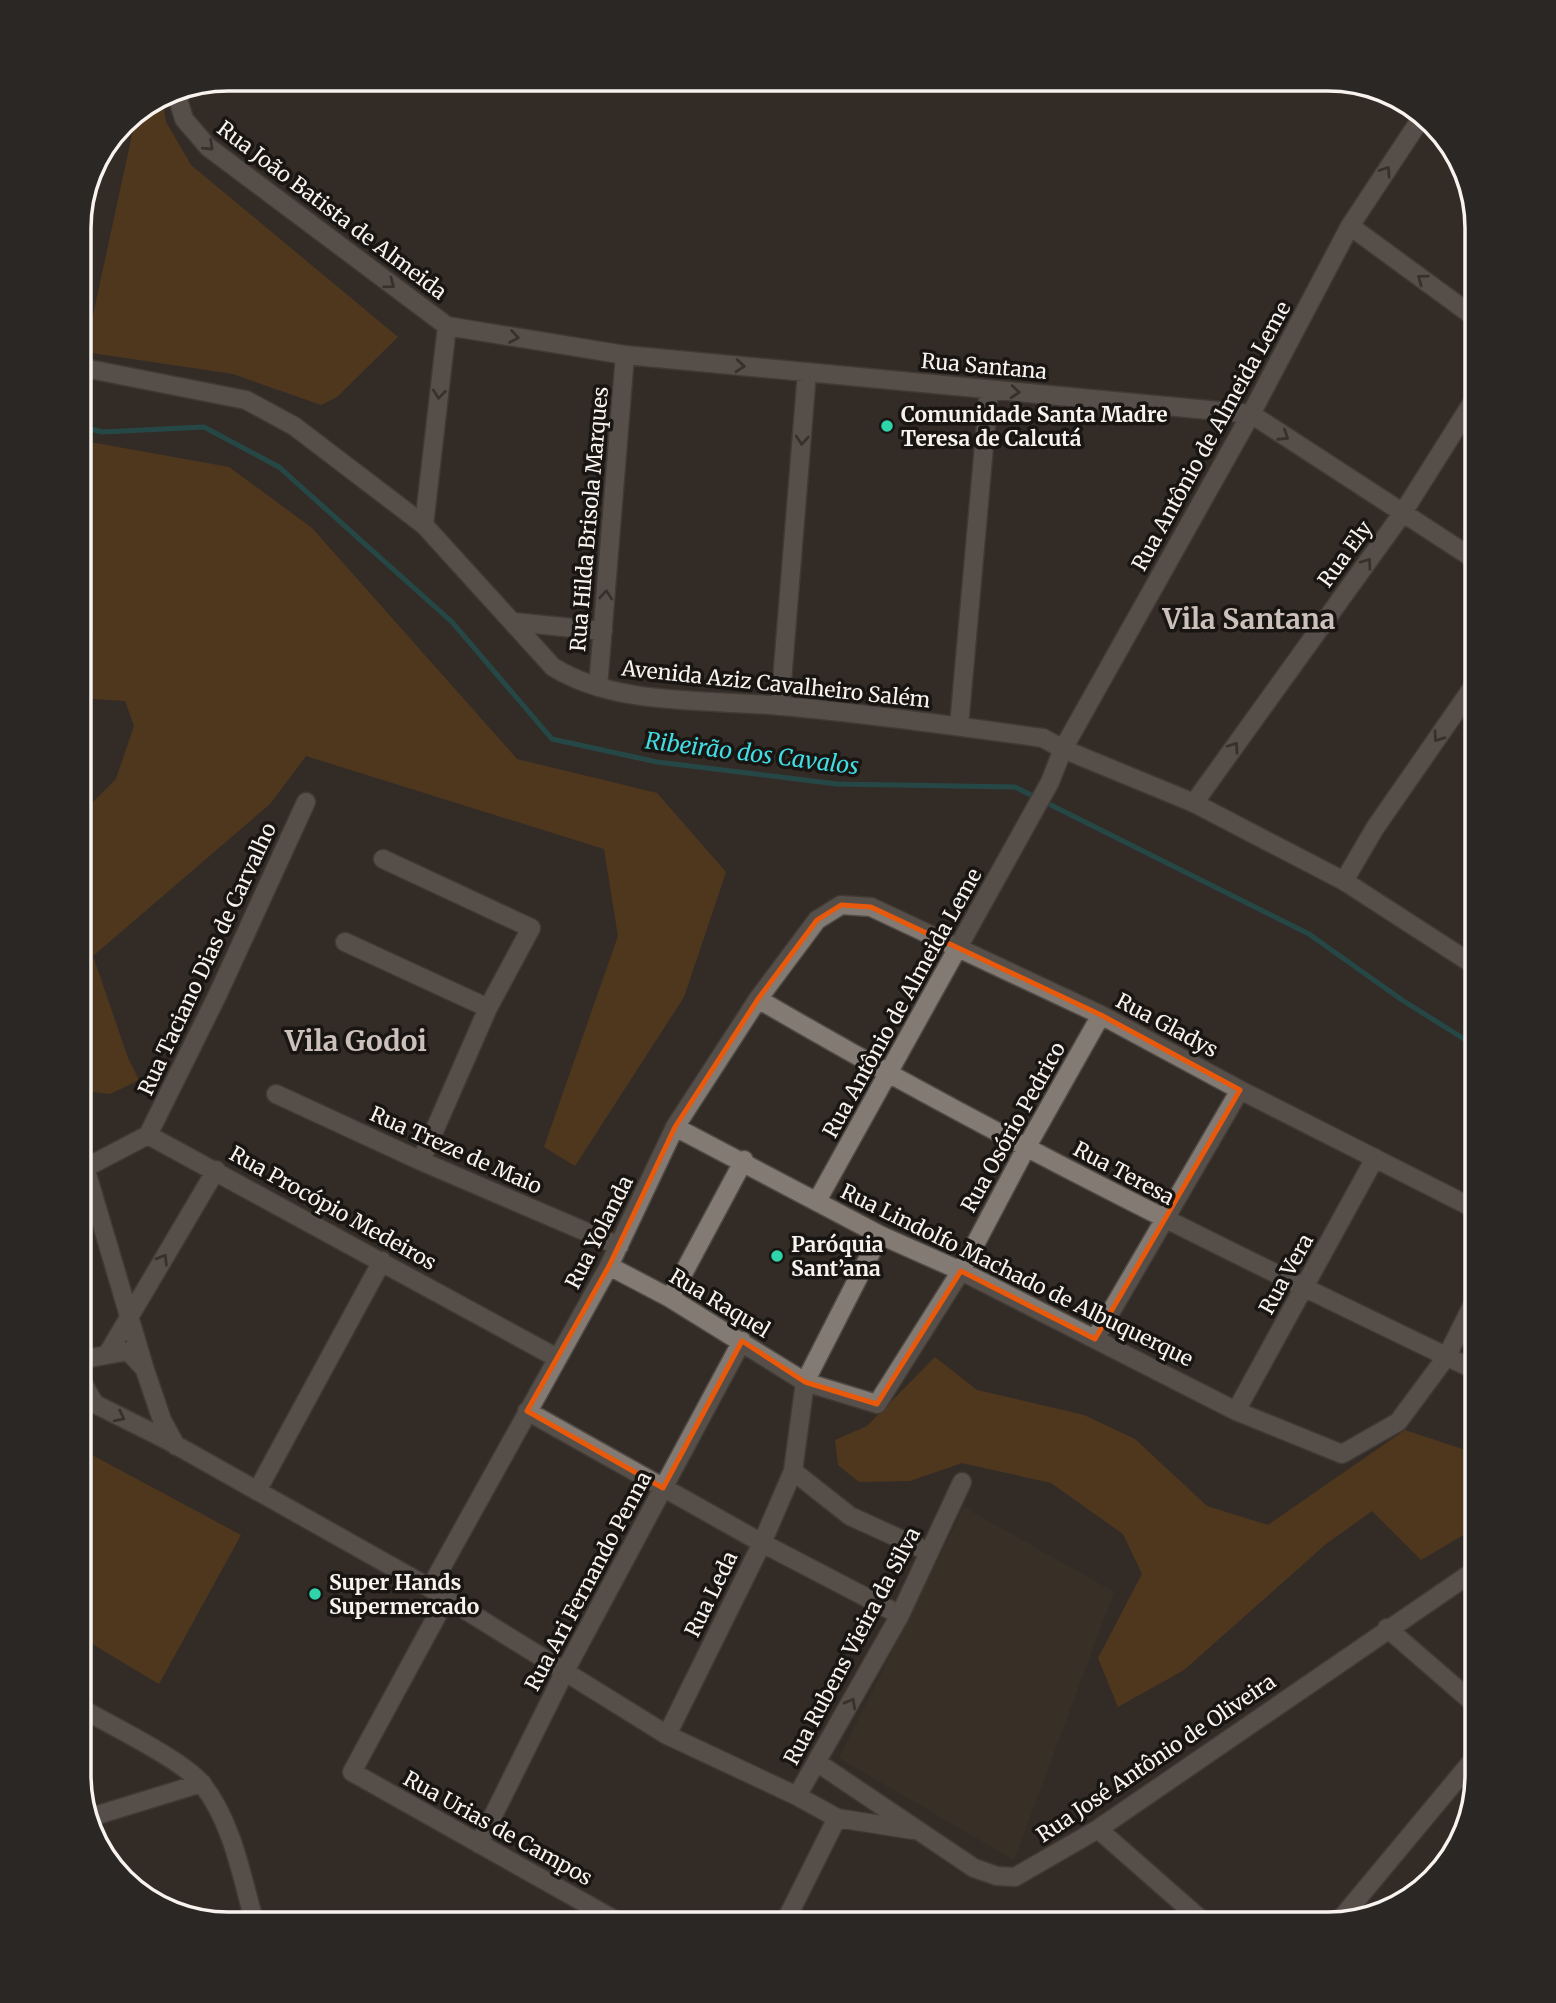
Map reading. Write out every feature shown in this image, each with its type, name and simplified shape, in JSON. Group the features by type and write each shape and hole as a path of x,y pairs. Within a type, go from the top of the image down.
{"street":[{"name":"Rua João Batista de Almeida","path":"178,100 184,119 208,147 447,326"},
{"name":"Rua Antônio de Almeida Leme","path":"817,1201 1026,827 1050,782 1063,749 1251,414 1350,226 1417,124"},
{"path":"1350,226 1465,310"},
{"name":"Rua Santana","path":"447,326 625,355 1251,414 1465,553"},
{"path":"424,525 447,326"},
{"name":"Rua Hilda Brisola Marques","path":"598,687 625,355"},
{"name":"Avenida Aziz Cavalheiro Salém","path":"91,369 246,400 330,450 424,525 553,667 574,680 598,687 719,705 780,706 1043,738 1063,749 1194,803 1344,881 1465,959"},
{"path":"780,706 807,372"},
{"path":"959,726 989,390"},
{"name":"Rua Ely","path":"1194,803 1402,513 1465,414"},
{"path":"514,622 603,631"},
{"path":"1344,881 1375,828 1465,698"},
{"name":"Rua Taciano Dias de Carvalho","path":"148,1135 218,994 306,802"},
{"path":"383,859 531,928 488,1008 421,1161"},
{"name":"Rua Gladys","path":"830,912 841,905 871,907 1101,1015 1240,1090 1465,1204"},
{"name":"Rua Yolanda","path":"430,1588 609,1266 675,1127 758,999 817,920 830,912"},
{"path":"345,942 488,1008"},
{"name":"Rua Teresa","path":"758,999 888,1075 1166,1222 1465,1365"},
{"name":"Rua Osório Pedrico","path":"877,1404 961,1271 1101,1015"},
{"path":"1095,1339 1166,1222 1240,1090"},
{"name":"Rua Treze de Maio","path":"276,1094 421,1161 619,1246"},
{"name":"Rua Lindolfo Machado de Albuquerque","path":"675,1127 744,1160 880,1235 961,1271 1236,1411 1342,1454 1398,1422 1447,1356"},
{"path":"91,1165 148,1135"},
{"name":"Rua Procópio Medeiros","path":"148,1135 557,1358"},
{"name":"Rua Vera","path":"1236,1411 1375,1158"},
{"path":"670,1298 744,1160"},
{"path":"108,1353 216,1170"},
{"path":"91,1189 128,1318 169,1442"},
{"name":"Rua Leda","path":"667,1735 762,1543 793,1471 805,1382 880,1235"},
{"path":"257,1491 382,1261"},
{"name":"Rua Raquel","path":"609,1266 670,1298 805,1382 877,1404"},
{"path":"1447,1356 1465,1320"},
{"name":"Rua Ari Fernando Penna","path":"479,1844 565,1671 741,1341"},
{"path":"91,1357 128,1351 145,1370"},
{"path":"91,1402 169,1442 430,1588 667,1735 797,1796"},
{"path":"145,1429 155,1425 159,1411"},
{"path":"527,1411 762,1543 900,1615"},
{"path":"793,1471 850,1516 929,1552"},
{"name":"Rua Rubens Vieira da Silva","path":"836,1818 797,1796 900,1615 962,1482"},
{"name":"Rua José Antônio de Oliveira","path":"818,1763 974,1868 997,1876 1015,1877 1098,1829 1465,1577"},
{"name":"Rua Urias de Campos","path":"446,1599 352,1772 601,1912"},
{"path":"1387,1628 1465,1696"},
{"path":"91,1714 177,1764 202,1783 227,1826 252,1912"},
{"path":"1348,1911 1465,1769"},
{"path":"97,1815 202,1783"},
{"path":"790,1912 836,1818 920,1831"},
{"path":"1098,1829 1192,1912"}],"highlighted area":[{"path":"841,905 871,907 1101,1015 1240,1090 1095,1339 961,1271 877,1404 805,1382 742,1341 663,1488 527,1411 609,1266 675,1127 758,999 817,920"}],"shaded area":[{"path":"164,107 166,122 191,165 398,337 337,397 321,405 233,374 91,353 91,324 133,130"},
{"path":"91,442 229,467 312,528 517,759 657,793 726,872 684,997 575,1166 544,1147 618,936 604,849 306,756 270,804 93,956 128,1058 139,1080 110,1094 93,1092 91,804 116,779 134,726 125,701 91,699"},
{"path":"935,1357 977,1390 1084,1415 1135,1439 1207,1506 1268,1525 1405,1430 1465,1450 1465,1534 1421,1560 1372,1511 1326,1544 1184,1670 1118,1707 1098,1658 1142,1574 1123,1534 1051,1483 962,1463 910,1481 859,1482 838,1465 835,1440 867,1426"},
{"path":"91,1454 241,1535 159,1684 91,1643"},
{"path":"964,1507 1114,1592 1014,1860 839,1758"}],"waterway":[{"name":"Ribeirão dos Cavalos","path":"91,429 102,432 204,427 279,467 452,622 552,739 657,762 837,784 1015,787 1309,934 1402,1000 1465,1039"}],"place":[{"name":"Comunidade Santa Madre Teresa de Calcutá","path":"887,426"},
{"name":"Paróquia Sant’ana","path":"777,1256"},
{"name":"Super Hands Supermercado","path":"315,1594"}],"district":[{"name":"Vila Santana","path":"1249,619"},
{"name":"Vila Godoi","path":"356,1041"}]}
